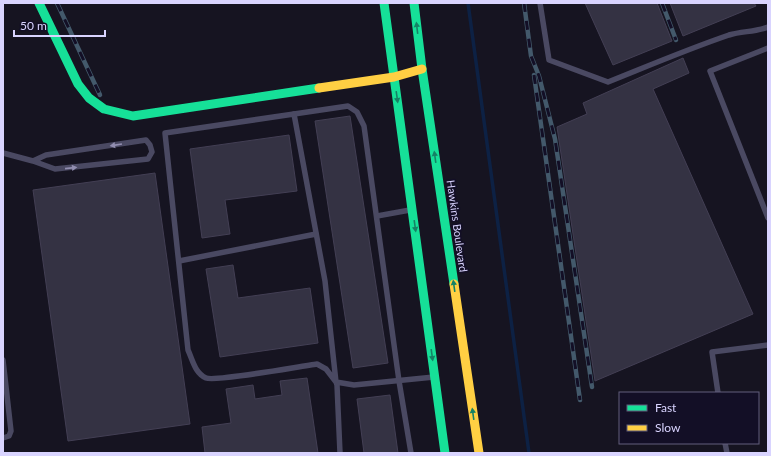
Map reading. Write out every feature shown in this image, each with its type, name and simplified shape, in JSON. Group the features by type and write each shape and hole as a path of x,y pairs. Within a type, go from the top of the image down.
{"main road":[{"path":"39,3 78,84 85,93 104,109 133,116 394,77 422,69"},
{"path":"384,3 445,453"},
{"name":"Hawkins Boulevard","path":"414,3 422,69 479,453"}],"lane":[{"path":"540,3 549,60 608,82 687,50 739,32 768,27"},
{"path":"768,48 710,71 768,218"},
{"path":"411,453 399,381 364,126 357,112 348,106 165,133 188,350 197,372 207,379 233,377 317,364 326,369 336,382 354,385 399,381 435,377"},
{"path":"294,114 325,281 336,382 340,453"},
{"path":"3,153 55,169 148,159 152,152 150,145 146,140 46,155 33,161"},
{"path":"377,216 412,210"},
{"path":"179,261 316,234"},
{"path":"718,392 712,352 768,345"},
{"path":"3,360 11,426 9,436 3,438"}],"building":[{"path":"585,3 657,3 672,41 613,65"},
{"path":"670,3 754,3 756,6 683,36"},
{"path":"683,58 689,73 653,89 753,314 595,381 557,127 587,114 583,103"},
{"path":"350,116 388,363 353,368 315,121"},
{"path":"289,135 297,191 225,200 230,234 202,238 190,149"},
{"path":"155,173 190,424 68,441 33,190"},
{"path":"233,265 238,298 310,288 318,343 220,357 206,269"},
{"path":"307,378 318,453 205,453 202,427 231,423 226,389 253,385 255,399 282,395 280,381"},
{"path":"390,395 398,453 364,453 357,399"}],"waterway":[{"path":"468,3 529,453"}],"railway":[{"path":"57,3 100,95"},
{"path":"524,3 531,56 539,76 555,139 592,387"},
{"path":"662,3 676,40"},
{"path":"534,75 580,400"}],"traffic: fast":[{"path":"39,3 78,84 89,98 104,109 133,116 319,88"},
{"path":"384,3 445,453"},
{"path":"414,3 422,69 454,284"}],"traffic: slow":[{"path":"319,88 394,77 422,69"},
{"path":"454,284 479,453"}]}
